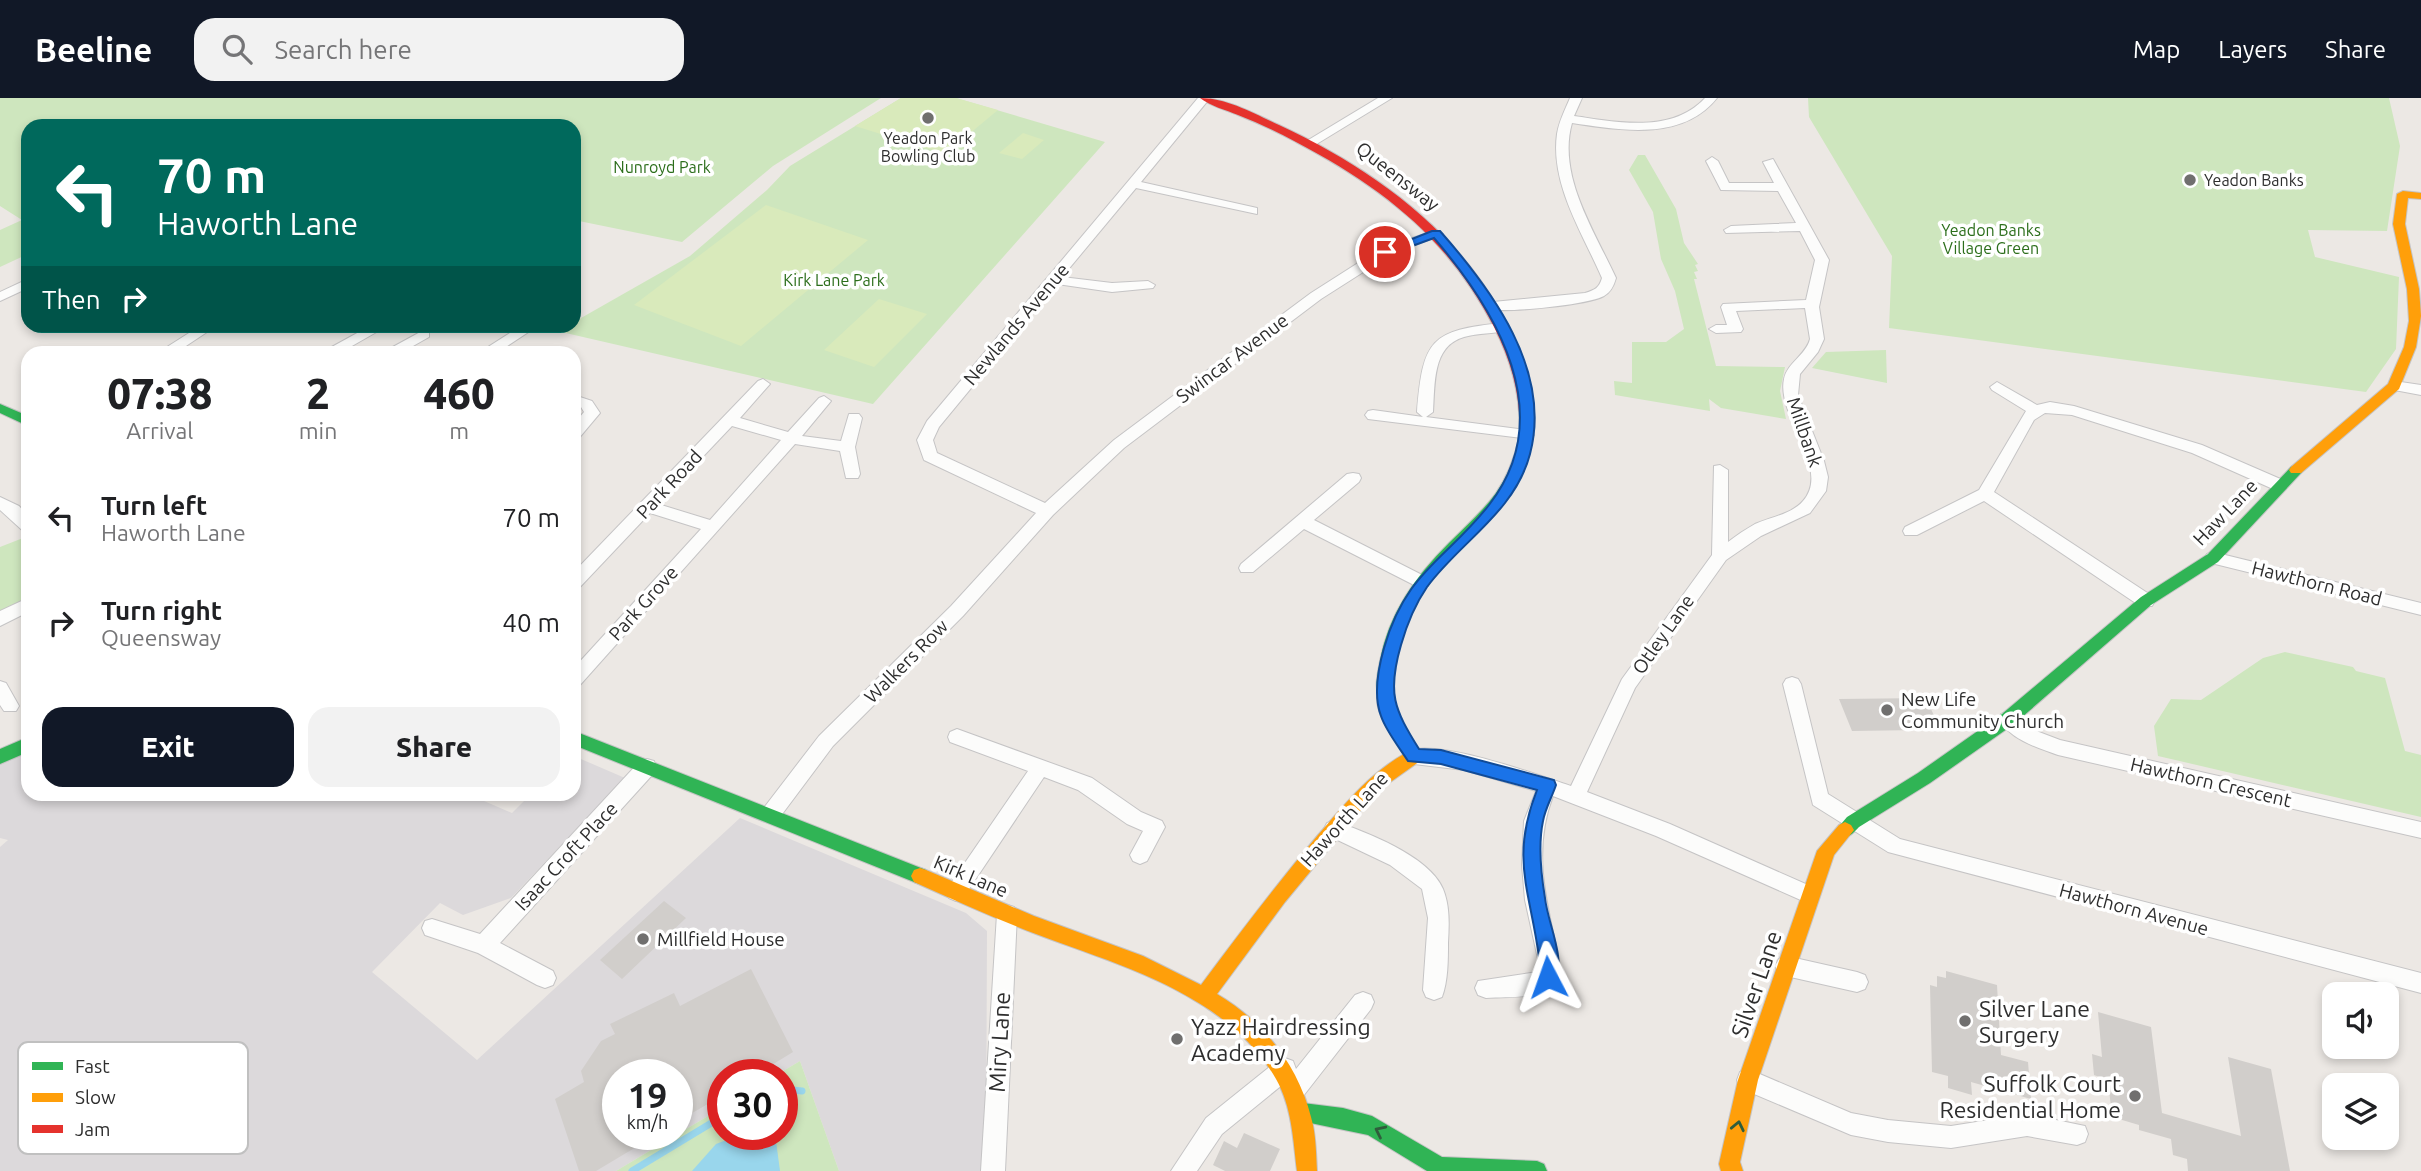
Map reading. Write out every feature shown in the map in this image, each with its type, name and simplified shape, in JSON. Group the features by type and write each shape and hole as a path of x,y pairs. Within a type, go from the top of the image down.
{"street":[{"name":"Queensway","path":"1205,98 1311,142 1384,187 1436,234 1465,267 1493,306 1524,384 1527,406 1526,435 1523,454 1511,482 1493,509 1422,582 1401,616 1387,664 1385,687 1389,715 1414,756"},
{"name":"Newlands Avenue","path":"1047,511 930,456 925,440 932,425 1205,98"},
{"path":"1311,142 1386,98"},
{"path":"1493,306 1576,298 1597,294 1607,287 1609,278 1570,187 1563,154 1562,136 1576,98"},
{"path":"1567,119 1629,127 1652,126 1688,117 1705,106 1711,98"},
{"path":"1712,161 1725,187 1782,187"},
{"name":"Millbank","path":"1720,556 1757,531 1807,507 1814,498 1820,480 1819,464 1800,425 1790,393 1792,377 1815,345 1818,334 1812,304 1823,270 1822,260 1769,162"},
{"path":"1134,184 1252,211"},
{"name":"Haw Lane","path":"1853,822 1954,758 2008,719 2146,601 2213,558 2279,485 2394,386 2418,321 2399,224 2403,194 2421,196"},
{"path":"1731,230 1803,227"},
{"name":"Swincar Avenue","path":"1047,511 1119,443 1287,316 1385,252 1436,234"},
{"path":"1054,279 1089,288 1124,289 1149,285"},
{"path":"0,297 21,286"},
{"path":"1716,329 1736,329 1728,307 1812,304"},
{"path":"1425,412 1429,359 1442,339 1464,332 1503,327"},
{"path":"176,346 198,333"},
{"path":"341,346 366,333"},
{"path":"497,346 519,333"},
{"path":"402,346 424,334"},
{"name":"Park Road","path":"581,576 763,384"},
{"path":"2394,386 2421,390"},
{"path":"1997,387 2035,410"},
{"name":"Park Grove","path":"581,672 732,507 824,401"},
{"path":"581,402 587,404 592,413 581,426"},
{"path":"1911,531 1984,494 2028,417 2035,410 2054,407 2197,449 2279,485"},
{"path":"0,408 21,418"},
{"path":"1373,415 1526,435"},
{"path":"852,474 847,447 854,418"},
{"path":"730,420 828,447 847,447"},
{"path":"1720,470 1720,556"},
{"path":"1247,568 1353,478"},
{"path":"1984,494 2146,601"},
{"path":"0,503 13,510 21,519"},
{"path":"648,507 713,527"},
{"name":"Walkers Row","path":"770,816 827,741 957,611 1047,511"},
{"path":"1303,521 1422,582"},
{"name":"Otley Lane","path":"1576,795 1628,684 1720,556"},
{"name":"Hawthorn Road","path":"2213,558 2421,609"},
{"path":"0,620 21,608"},
{"name":"Hawthorn Avenue","path":"1792,684 1820,799 1895,846 2421,983"},
{"path":"0,688 10,706"},
{"name":"Hawthorn Crescent","path":"2008,719 2032,737 2058,747 2421,830"},
{"path":"957,737 1085,784 1134,818 1155,827 1140,855"},
{"name":"Kirk Lane","path":"581,741 1007,914 1160,970 1206,994 1251,1030 1291,1078 1303,1113 1307,1171"},
{"path":"0,757 21,747"},
{"path":"1414,756 1441,757 1548,785 1810,895"},
{"name":"Haworth Lane","path":"1206,994 1272,901 1334,829 1388,768 1414,756"},
{"name":"Isaac Croft Place","path":"484,945 647,767"},
{"path":"956,892 1040,768"},
{"path":"1486,988 1536,984 1548,977 1549,959 1535,900 1532,865 1534,821 1548,785"},
{"name":"Silver Lane","path":"1733,1171 1729,1164 1748,1080 1810,895 1826,850 1853,822"},
{"path":"1334,829 1409,867 1430,884 1438,915 1434,990"},
{"name":"Miry Lane","path":"993,1171 1007,914"},
{"path":"432,928 484,945 545,978"},
{"path":"1786,966 1857,982"},
{"path":"1183,1171 1214,1126 1291,1078 1363,1002"},
{"path":"1748,1080 1851,1124 1888,1131 1951,1137 2027,1125 2077,1134"},
{"path":"1303,1113 1353,1120 1378,1129 1439,1169 1504,1168 1537,1171"}],"shaded area":[{"path":"21,751 21,801 484,801 512,813 524,801 581,801 581,759 625,778 511,898 463,915 440,903 372,972 477,1060 740,818 966,913 987,931 986,1171 839,1171 798,1059 707,1059 707,1117 693,1125 693,1059 602,1059 602,1150 651,1150 616,1171 0,1171 0,847 8,840 0,838 0,761"}],"green space":[{"name":"Nunroyd Park","path":"0,98 881,98 773,166 682,242 581,221 581,119 21,119 21,219 0,206"},
{"name":"Kirk Lane Park","path":"901,98 956,98 1105,142 873,404 566,333 581,333 581,318 690,256 767,190 790,166"},
{"name":"Yeadon Park Bowling Club","path":"901,98 956,98 998,110 945,154 855,126"},
{"name":"Yeadon Banks Village Green","path":"1808,98 2389,98 2400,146 2387,231 2308,230 2315,257 2399,277 2396,349 2366,392 1889,328 1892,256 1809,117"},
{"path":"1023,133 1044,140 1022,159 999,153"},
{"path":"1638,155 1645,155 1676,209 1684,243 1698,264 1695,265 1698,271 1694,272 1697,279 1694,279 1716,366 1785,367 1780,391 1786,419 1721,408 1709,399 1710,411 1615,395 1614,381 1632,383 1632,342 1666,342 1684,329 1675,291 1661,259 1653,212 1629,170"},
{"path":"766,205 868,240 741,346 634,305"},
{"name":"Nunroyd Park","path":"21,220 21,257 0,267 0,230"},
{"path":"879,299 927,314 874,367 824,350"},
{"path":"1886,350 1887,383 1812,368 1826,352"},
{"path":"21,539 21,600 0,613 0,547"},
{"path":"2285,652 2353,667 2356,671 2385,678 2405,751 2421,755 2421,817 2158,756 2154,726 2171,699 2201,700 2263,658"},
{"path":"800,1061 839,1171 616,1171 651,1150 693,1150 693,1125 707,1117 707,1150 798,1150"}],"water":[{"path":"711,1150 777,1150 780,1171 692,1171"}],"building":[{"name":"New Life Community Church","path":"1926,698 1936,720 1914,720 1918,730 1852,731 1839,699"},
{"name":"Millfield House","path":"664,901 686,918 622,979 600,960"},
{"path":"751,969 793,1052 782,1059 707,1059 707,1104 693,1113 693,1059 602,1059 602,1150 631,1150 596,1171 579,1171 555,1099 584,1082 581,1071 601,1041 615,1034 610,1024 674,993 680,1006"},
{"name":"Silver Lane Surgery","path":"1946,971 1997,985 2001,1055 2028,1062 2031,1099 1971,1082 1972,1095 1948,1088 1948,1076 1932,1072 1930,985 1937,987 1937,976 1946,978"},
{"name":"Suffolk Court Residential Home","path":"2098,1012 2151,1027 2162,1113 2241,1136 2228,1057 2271,1069 2290,1171 2188,1171 2187,1159 2173,1155 2171,1139 2139,1130 2139,1125 2112,1117 2108,1080 2094,1075 2092,1054 2102,1057"},
{"path":"1244,1133 1280,1149 1270,1171 1225,1171 1213,1165 1224,1141 1237,1148"}],"waterway":[{"path":"798,1091 802,1091"},
{"path":"632,1171 707,1126"}],"traffic: fast":[{"path":"0,408 21,418"},
{"path":"1385,693 1395,634 1414,593 1437,564 1499,499 1512,481 1521,461 1526,439"},
{"path":"1845,830 1853,822 1924,778 2008,719 2146,601 2213,558 2296,470"},
{"path":"581,741 920,876"},
{"path":"0,757 21,747"},
{"path":"1303,1113 1343,1118 1372,1126 1440,1167 1537,1171"}],"traffic: slow":[{"path":"2296,470 2394,386 2410,347 2415,321 2413,289 2399,224 2403,194 2421,196"},
{"path":"1206,994 1278,897 1355,805 1388,773 1414,756 1389,716 1385,693"},
{"path":"1733,1171 1729,1164 1748,1080 1826,851 1845,830"},
{"path":"920,876 1027,922 1136,962 1181,983 1222,1007 1257,1037 1284,1073 1302,1117 1307,1171"}],"traffic: jam":[{"path":"1205,98 1297,138 1341,161 1383,189 1421,220 1455,255 1484,295 1512,352 1525,401 1526,439"}],"place":[{"name":"Yeadon Park Bowling Club","path":"928,118"},
{"name":"Yeadon Banks","path":"2190,180"},
{"name":"New Life Community Church","path":"1887,710"},
{"name":"Millfield House","path":"643,939"},
{"name":"Silver Lane Surgery","path":"1965,1021"},
{"name":"Yazz Hairdressing Academy","path":"1177,1039"},
{"name":"Suffolk Court Residential Home","path":"2135,1096"}],"route":[{"path":"1385,252 1436,234 1452,250 1493,306 1509,339 1524,384 1527,406 1526,433 1523,454 1511,482 1493,509 1422,582 1401,616 1387,664 1385,687 1389,715 1414,756 1441,757 1548,785 1534,821 1532,865 1535,900 1549,959 1548,977"}]}
